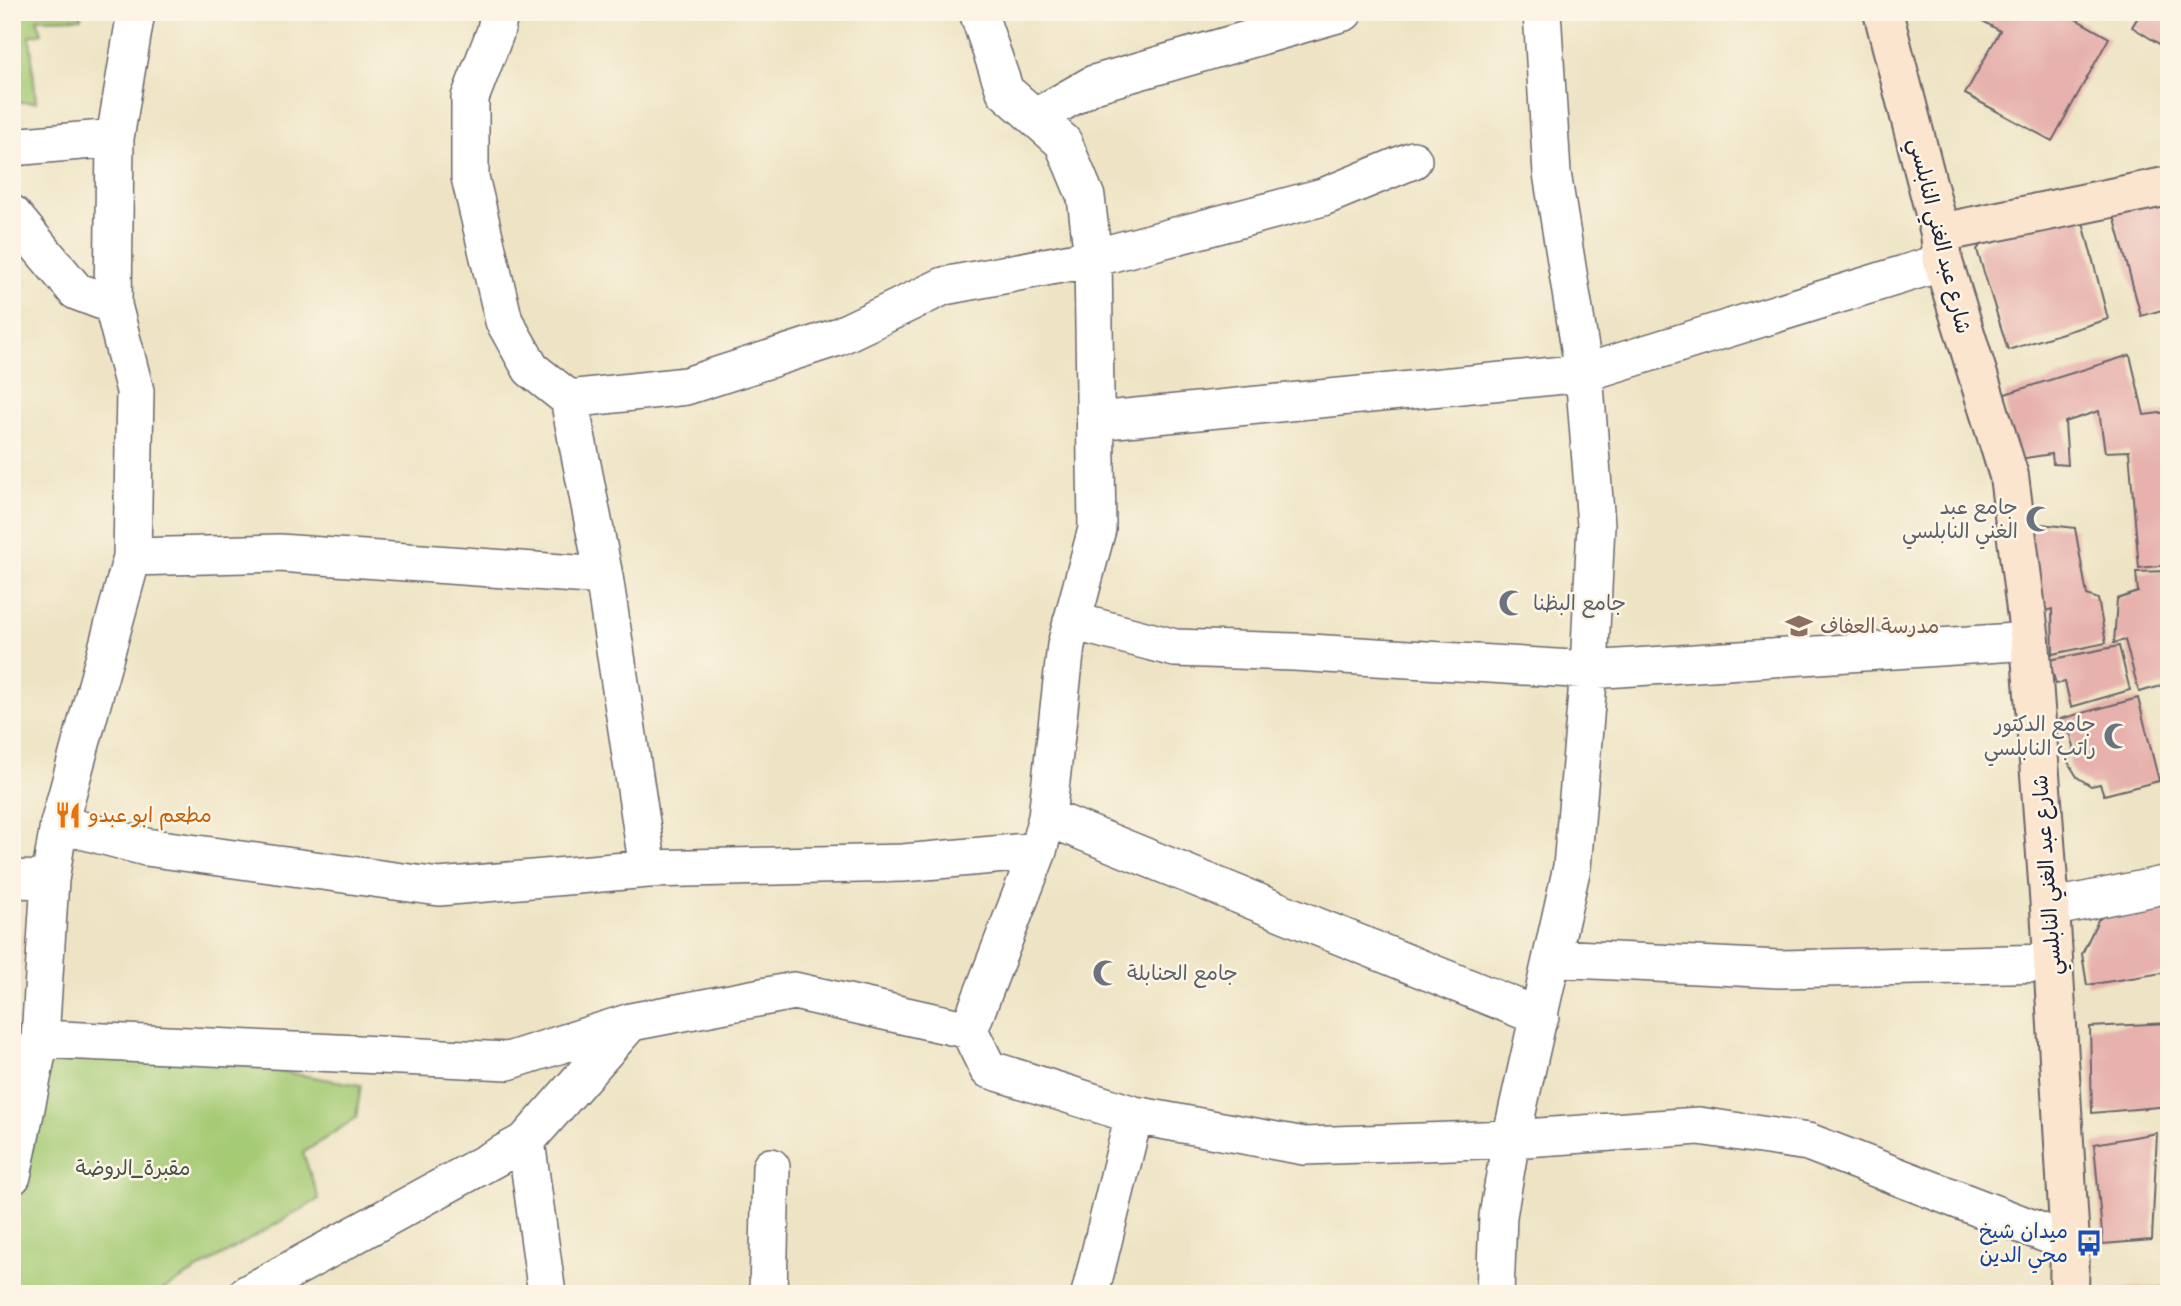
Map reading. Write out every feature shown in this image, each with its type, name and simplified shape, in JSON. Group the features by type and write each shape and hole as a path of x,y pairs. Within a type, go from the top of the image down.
{"main road":[{"name":"شارع عبد الغني النابلسي","path":"1883,12 1941,248 2009,476 2030,642 2050,908 2070,1243 2069,1294"},
{"path":"1941,248 2169,186"}],"street":[{"path":"12,1176 40,1039 50,880 59,824 132,557 135,391 113,305 115,138 136,12"},
{"path":"500,12 495,33 470,98 470,177 504,321 531,369 569,399 604,576 648,869"},
{"path":"978,12 1005,91 1063,142 1086,197 1093,258 1096,421 1097,529 1066,645 1043,834 968,1030 988,1069 1135,1115 1304,1146 1511,1139 1699,1126 1808,1142 2070,1243"},
{"path":"1036,117 1094,83 1344,12"},
{"path":"1495,1294 1498,1216 1511,1139 1572,866 1589,670 1596,525 1584,373 1552,173 1542,12"},
{"path":"12,147 115,138"},
{"path":"569,399 685,386 835,338 944,286 1093,258 1323,197 1413,160"},
{"path":"12,214 76,291 113,305"},
{"path":"1096,421 1584,373 1941,248"},
{"path":"132,557 279,553 604,576"},
{"path":"1072,621 1175,648 1589,670 2030,642"},
{"path":"59,824 146,847 439,887 648,869 903,863 1043,834 1540,1017"},
{"path":"12,879 50,880"},
{"path":"2050,908 2169,884"},
{"path":"1552,958 1779,969 2053,963"},
{"path":"40,1039 508,1061 631,1022 794,991 968,1030"},
{"path":"247,1294 526,1141 631,1022"},
{"path":"1090,1294 1135,1115"},
{"path":"526,1141 547,1294"},
{"path":"768,1294 771,1167"}],"green space":[{"path":"12,12 81,12 81,18 37,19 42,33 30,36 36,102 18,102 12,91"},
{"name":"مقبرة_الروضة","path":"18,1028 361,1085 356,1118 303,1153 319,1199 156,1294 12,1294 12,1066"}],"building":[{"path":"1967,12 2063,12 2109,38 2052,141 1965,94 2000,31"},
{"path":"2141,12 2169,12 2169,50 2132,27"},
{"path":"2169,197 2169,308 2141,316 2113,212"},
{"path":"2080,211 2108,319 2008,350 1977,250 1982,242"},
{"path":"2130,355 2144,415 2169,412 2169,565 2139,568 2129,451 2105,452 2099,411 2065,422 2068,465 2053,464 2052,454 2012,460 2005,394"},
{"path":"2023,522 2075,528 2087,595 2098,599 2106,643 2053,654 2052,609 2032,615"},
{"path":"2169,571 2169,684 2139,692 2125,640 2114,643 2117,599 2138,592 2136,572"},
{"path":"2119,646 2130,690 2071,707 2065,682 2056,684 2049,660"},
{"path":"2138,698 2159,781 2104,795 2100,784 2091,786 2077,777 2068,762 2074,747 2070,732 2064,734 2060,719"},
{"path":"2162,892 2169,937 2169,972 2087,985 2082,954 2098,920 2130,897"},
{"path":"2169,1023 2169,1106 2092,1113 2090,1027"},
{"path":"2157,1133 2152,1240 2103,1244 2094,1144"},
{"path":"2169,1286 2169,1294 2113,1294 2113,1289"}],"place":[{"name":"جامع عبد الغني النابلسي","path":"2039,519"},
{"name":"جامع البظنا","path":"1512,603"},
{"name":"مدرسة العفاف","path":"1799,626"},
{"name":"جامع الدكتور راتب النابلسي","path":"2117,736"},
{"name":"مطعم ابو عبدو","path":"68,815"},
{"name":"جامع الحنابلة","path":"1106,973"},
{"name":"ميدان شيخ محي الدين","path":"2089,1243"}]}
